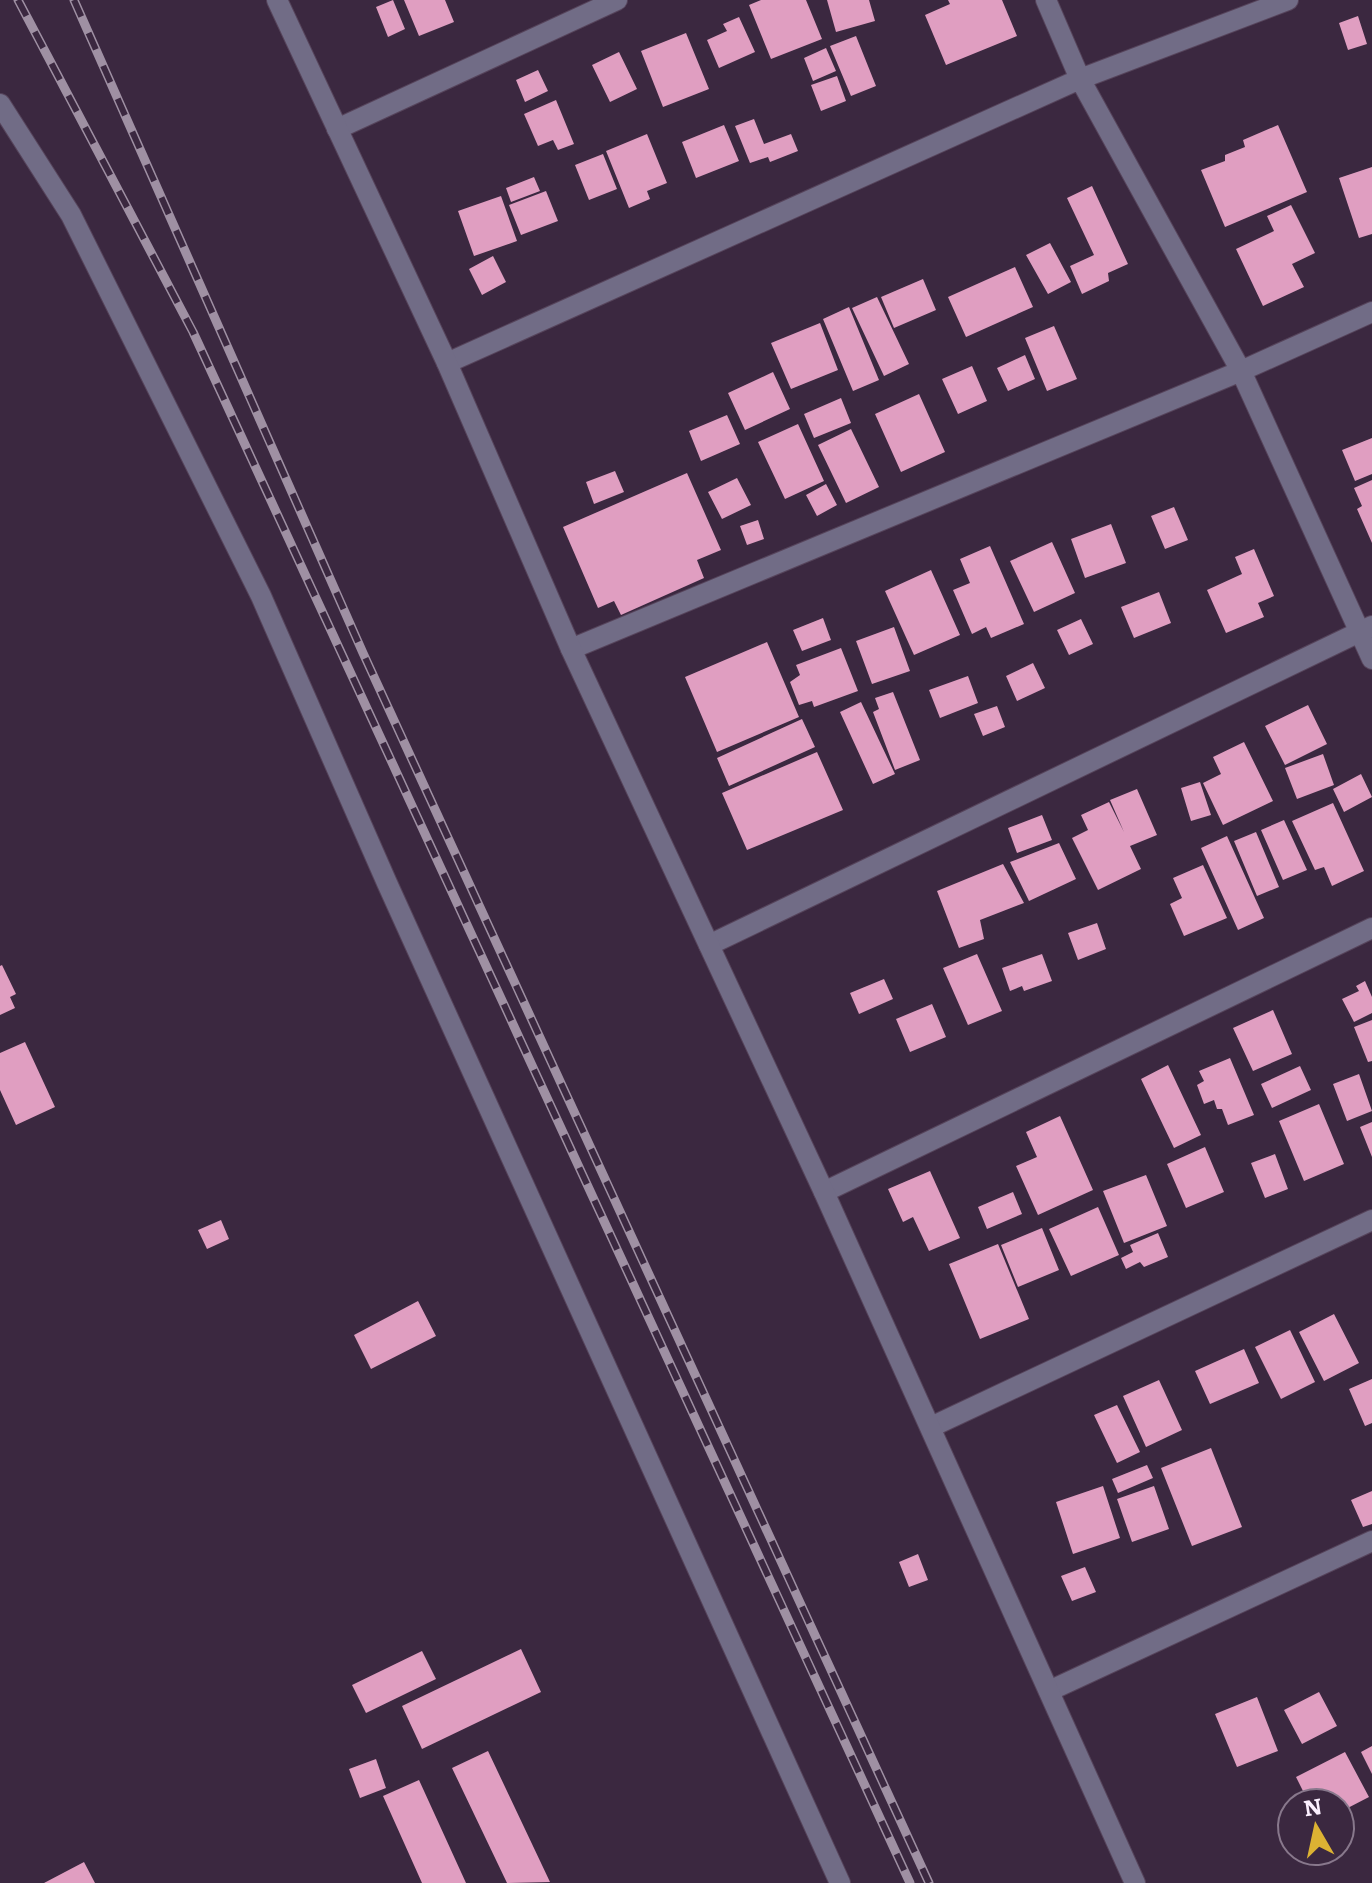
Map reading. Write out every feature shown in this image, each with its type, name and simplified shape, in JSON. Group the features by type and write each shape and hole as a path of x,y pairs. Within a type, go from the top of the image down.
{"street":[{"path":"277,0 447,363 571,649 824,1192 1135,1883"},
{"path":"337,129 617,0"},
{"path":"1046,0 1080,79 1241,371 1366,629 1372,659"},
{"path":"447,363 1080,79 1288,0"},
{"path":"0,104 71,215 261,596 381,869 840,1883"},
{"path":"571,649 1241,371 1372,312"},
{"path":"709,945 1366,629"},
{"path":"824,1192 1372,928"},
{"path":"931,1427 1372,1220"},
{"path":"1049,1691 1372,1541"}],"building":[{"path":"393,0 405,29 388,37 376,7"},
{"path":"404,0 445,0 454,22 419,36"},
{"path":"761,0 806,0 822,39 771,59 749,5"},
{"path":"827,0 869,0 875,21 836,32"},
{"path":"948,0 1002,0 1017,36 946,65 925,15 950,4"},
{"path":"1358,16 1367,44 1348,50 1339,23"},
{"path":"739,17 755,52 719,68 707,40 727,31 723,24"},
{"path":"686,33 709,89 663,107 641,51"},
{"path":"856,36 876,86 851,96 830,46"},
{"path":"826,48 836,71 813,81 804,58"},
{"path":"619,52 637,89 610,102 592,65"},
{"path":"538,70 548,91 525,102 516,80"},
{"path":"837,76 846,101 821,111 811,85"},
{"path":"556,100 574,144 558,150 553,140 538,146 524,114"},
{"path":"754,119 764,144 791,134 798,151 770,162 768,157 750,163 735,126"},
{"path":"724,125 739,161 696,178 682,142"},
{"path":"1278,125 1307,192 1225,227 1201,170 1225,161 1225,155 1245,147 1243,140"},
{"path":"647,134 667,183 647,191 650,199 629,208 606,151"},
{"path":"603,154 617,189 589,200 575,165"},
{"path":"1372,167 1372,234 1359,238 1339,178"},
{"path":"534,177 540,191 511,202 506,188"},
{"path":"1092,186 1128,264 1108,273 1109,281 1082,294 1070,266 1094,255 1067,198"},
{"path":"546,191 558,221 521,235 509,205"},
{"path":"501,196 517,241 474,256 458,211"},
{"path":"1291,205 1315,253 1292,264 1304,287 1263,306 1236,249 1274,231 1267,216"},
{"path":"1050,243 1071,282 1048,294 1026,255"},
{"path":"493,256 506,282 482,295 469,269"},
{"path":"1015,267 1033,307 966,337 948,297"},
{"path":"923,279 936,310 894,328 881,297"},
{"path":"877,297 909,364 884,376 852,308"},
{"path":"849,307 879,380 853,391 823,319"},
{"path":"820,323 838,370 791,389 771,343"},
{"path":"1054,326 1077,379 1047,391 1025,338"},
{"path":"1025,355 1035,379 1008,391 997,368"},
{"path":"972,366 987,401 958,414 942,379"},
{"path":"773,372 790,409 745,430 728,393"},
{"path":"919,394 945,452 901,472 875,414"},
{"path":"841,398 851,423 814,438 804,414"},
{"path":"727,415 740,444 701,461 689,431"},
{"path":"798,424 824,481 785,499 758,442"},
{"path":"851,429 879,487 846,503 818,445"},
{"path":"1372,438 1372,474 1355,481 1342,450"},
{"path":"615,471 624,492 594,504 586,482"},
{"path":"687,473 721,550 697,560 704,578 621,615 614,601 598,608 563,527"},
{"path":"737,478 751,505 722,519 708,492"},
{"path":"1372,480 1372,543 1357,509 1362,506 1354,488"},
{"path":"826,484 837,505 817,516 806,495"},
{"path":"1174,507 1188,540 1165,549 1151,516"},
{"path":"758,520 764,539 747,545 740,526"},
{"path":"1111,524 1126,563 1085,578 1071,539"},
{"path":"1052,542 1075,593 1034,612 1010,561"},
{"path":"990,546 1024,624 991,638 986,627 972,634 953,590 970,583 960,559"},
{"path":"1254,549 1274,596 1258,603 1264,617 1226,633 1207,590 1242,574 1235,557"},
{"path":"931,570 960,635 914,655 885,591"},
{"path":"1159,592 1171,623 1134,638 1121,607"},
{"path":"823,618 831,640 802,651 793,630"},
{"path":"1081,619 1093,644 1069,655 1057,630"},
{"path":"894,627 910,671 872,684 856,641"},
{"path":"767,642 799,717 717,752 685,677"},
{"path":"841,648 858,691 814,707 812,701 799,705 790,682 800,675 796,665"},
{"path":"1033,663 1045,688 1017,701 1006,676"},
{"path":"968,676 978,703 940,718 929,690"},
{"path":"893,692 920,760 895,770 873,712 879,709 875,698"},
{"path":"861,702 895,774 873,784 840,712"},
{"path":"1308,705 1327,744 1285,765 1265,726"},
{"path":"997,706 1005,727 983,736 974,714"},
{"path":"802,719 815,747 729,786 717,758"},
{"path":"1244,742 1273,801 1223,825 1203,783 1221,774 1213,757"},
{"path":"817,752 843,810 747,850 722,793"},
{"path":"1323,754 1334,785 1297,799 1285,768"},
{"path":"1361,774 1372,797 1344,812 1333,789"},
{"path":"1200,782 1211,815 1191,821 1181,788"},
{"path":"1137,789 1157,835 1130,846 1141,869 1098,890 1072,838 1088,830 1081,815 1109,802 1124,832 1110,800"},
{"path":"1333,803 1364,871 1332,886 1324,867 1315,870 1292,821"},
{"path":"1042,815 1052,840 1017,853 1008,828"},
{"path":"1284,820 1307,870 1283,880 1261,830"},
{"path":"1256,832 1279,887 1257,896 1234,841"},
{"path":"1227,836 1264,918 1238,930 1201,848"},
{"path":"1059,843 1076,879 1029,901 1010,862"},
{"path":"1003,864 1024,903 980,920 984,939 959,948 937,891"},
{"path":"1203,865 1227,918 1184,936 1170,904 1182,898 1173,878"},
{"path":"1097,923 1106,949 1078,960 1068,933"},
{"path":"977,954 1002,1011 968,1025 943,968"},
{"path":"1042,954 1052,981 1024,991 1022,986 1010,991 1002,968"},
{"path":"0,966 16,994 10,997 15,1008 0,1015"},
{"path":"884,979 893,999 859,1014 850,993"},
{"path":"1365,981 1372,997 1372,1013 1354,1022 1342,999 1359,991 1356,986"},
{"path":"932,1004 946,1037 910,1052 896,1019"},
{"path":"1273,1010 1292,1054 1253,1071 1233,1028"},
{"path":"1372,1020 1372,1061 1368,1062 1354,1027"},
{"path":"25,1042 55,1107 16,1125 0,1090 0,1053"},
{"path":"1230,1058 1254,1115 1228,1125 1222,1109 1217,1109 1214,1100 1204,1104 1197,1085 1204,1081 1199,1071"},
{"path":"1168,1065 1201,1135 1174,1148 1141,1079"},
{"path":"1300,1066 1311,1090 1272,1108 1261,1084"},
{"path":"1359,1074 1372,1111 1347,1121 1333,1084"},
{"path":"1319,1104 1344,1164 1304,1181 1279,1121"},
{"path":"1060,1116 1093,1190 1038,1215 1016,1166 1037,1157 1026,1132"},
{"path":"1372,1122 1372,1157 1360,1127"},
{"path":"1205,1147 1224,1192 1186,1208 1167,1164"},
{"path":"1275,1154 1288,1189 1265,1198 1251,1163"},
{"path":"930,1171 960,1238 929,1251 913,1217 903,1222 888,1189"},
{"path":"1146,1175 1167,1226 1124,1243 1103,1191"},
{"path":"1013,1192 1022,1214 987,1229 978,1207"},
{"path":"1098,1207 1119,1255 1071,1276 1049,1229"},
{"path":"221,1220 229,1239 207,1249 198,1230"},
{"path":"1042,1228 1059,1270 1018,1287 1001,1245"},
{"path":"1158,1233 1168,1257 1144,1267 1140,1262 1126,1269 1121,1258 1133,1252 1130,1245"},
{"path":"998,1244 1029,1319 980,1339 949,1264"},
{"path":"418,1301 436,1336 371,1369 354,1335"},
{"path":"1334,1314 1359,1363 1324,1381 1299,1332"},
{"path":"1290,1330 1315,1382 1281,1399 1255,1347"},
{"path":"1244,1349 1259,1383 1210,1404 1195,1371"},
{"path":"1372,1379 1372,1423 1365,1426 1349,1389"},
{"path":"1159,1380 1182,1430 1146,1447 1123,1396"},
{"path":"1117,1405 1140,1452 1117,1463 1094,1415"},
{"path":"1211,1448 1242,1527 1192,1546 1161,1468"},
{"path":"1147,1465 1153,1478 1118,1493 1112,1479"},
{"path":"1103,1486 1120,1538 1073,1554 1056,1502"},
{"path":"1154,1486 1169,1529 1132,1542 1117,1499"},
{"path":"1372,1491 1372,1524 1363,1527 1351,1500"},
{"path":"918,1554 928,1580 909,1587 899,1562"},
{"path":"1085,1567 1096,1592 1072,1601 1061,1576"},
{"path":"521,1649 541,1692 422,1749 402,1706"},
{"path":"422,1651 436,1679 366,1713 352,1685"},
{"path":"1319,1692 1337,1726 1302,1744 1284,1710"},
{"path":"1257,1697 1278,1751 1237,1767 1215,1714"},
{"path":"1372,1746 1372,1774 1361,1752"},
{"path":"488,1751 550,1882 507,1883 452,1768"},
{"path":"1345,1752 1369,1797 1356,1804 1356,1787 1301,1787 1296,1777"},
{"path":"376,1759 386,1788 360,1798 349,1769"},
{"path":"419,1780 466,1883 422,1883 383,1796"},
{"path":"84,1862 95,1883 44,1883"}],"railway":[{"path":"18,0 193,332 910,1883"},
{"path":"74,0 363,653 929,1883"}]}
